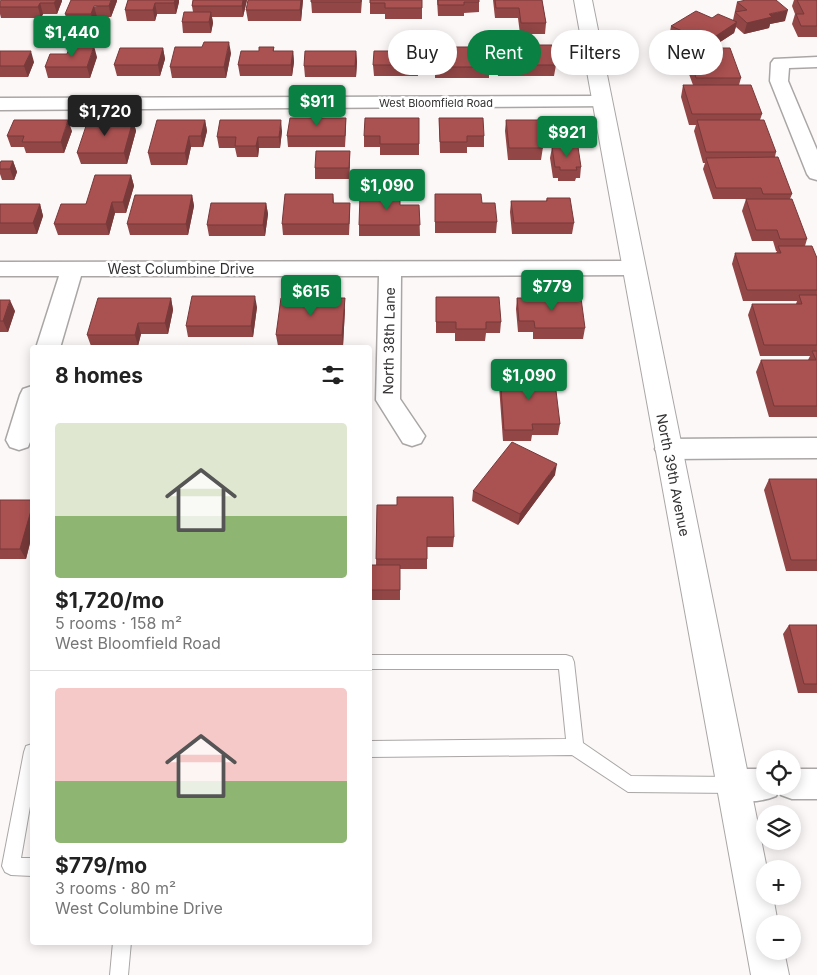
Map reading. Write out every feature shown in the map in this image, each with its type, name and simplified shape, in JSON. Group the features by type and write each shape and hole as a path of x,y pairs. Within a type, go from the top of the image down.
{"street":[{"name":"North 39th Avenue","path":"583,0 632,268 758,915"},
{"path":"817,62 780,64 779,81 817,174"},
{"name":"West Bloomfield Road","path":"0,104 602,102"},
{"name":"North 38th Lane","path":"390,268 388,400 412,436"},
{"name":"West Columbine Drive","path":"0,269 632,268"},
{"path":"49,345 72,269"},
{"path":"19,440 30,402"},
{"path":"668,449 817,448"},
{"path":"801,784 817,784"},
{"path":"734,785 756,785"},
{"name":"North 39th Avenue","path":"767,960 770,975"}],"lane":[{"path":"372,662 566,662 575,747"},
{"path":"372,749 575,747 628,784 734,785"},
{"path":"30,763 11,866 30,867"},
{"path":"119,975 122,945"}],"building":[{"path":"1,0 56,0 54,3 40,3 38,7 0,7"},
{"path":"71,0 111,0 109,6 94,6 91,14 65,14"},
{"path":"128,0 175,0 174,3 155,3 153,10 125,10"},
{"path":"193,0 243,0 242,6 192,6"},
{"path":"248,0 301,0 300,10 246,10"},
{"path":"311,0 361,0 361,2 311,2"},
{"path":"370,0 422,0 422,8 385,8 385,3 370,3"},
{"path":"438,0 479,0 479,2 464,2 464,5 438,5"},
{"path":"495,0 542,0 546,23 521,23 519,8 496,8"},
{"path":"746,0 776,0 788,10 769,14 772,17 747,23 735,12 747,10 737,2"},
{"path":"797,0 817,0 817,26 801,26 796,14 804,14"},
{"path":"696,11 712,18 718,14 737,22 723,31 680,30 671,26"},
{"path":"184,12 211,12 209,22 182,22"},
{"path":"204,42 229,42 224,67 170,67 175,47 202,47"},
{"path":"541,45 551,45 551,65 541,65"},
{"path":"70,46 94,46 87,67 45,67 50,54 67,54"},
{"path":"259,47 274,47 273,51 293,51 291,65 238,65 241,51 259,51"},
{"path":"457,47 467,47 467,67 457,67"},
{"path":"120,48 163,48 158,65 114,65"},
{"path":"723,48 730,48 741,78 696,78 695,75 723,75"},
{"path":"0,51 31,51 24,66 0,66"},
{"path":"305,51 356,51 355,66 304,66"},
{"path":"374,51 388,51 388,65 373,65"},
{"path":"683,85 751,85 762,114 692,114"},
{"path":"290,118 346,118 345,136 287,136"},
{"path":"365,118 419,118 419,144 380,144 380,136 364,136"},
{"path":"439,118 483,118 484,136 467,136 467,142 440,142"},
{"path":"14,120 68,120 61,142 22,142 24,136 7,136"},
{"path":"88,120 133,120 124,153 77,153"},
{"path":"157,120 205,120 201,136 189,136 185,153 148,153"},
{"path":"220,120 281,120 279,137 258,137 256,146 235,146 236,137 217,137"},
{"path":"506,120 561,120 564,136 541,136 543,148 509,148"},
{"path":"697,120 764,120 776,152 706,152"},
{"path":"552,147 578,147 581,167 576,167 577,170 560,170 560,167 555,167"},
{"path":"316,151 350,151 349,168 315,168"},
{"path":"778,157 792,194 763,194 761,188 716,188 706,158"},
{"path":"1,161 13,161 10,169 0,169"},
{"path":"95,175 131,175 123,202 112,202 106,224 54,224 61,204 86,204"},
{"path":"285,194 333,194 333,203 350,203 349,224 282,224"},
{"path":"435,194 481,194 482,203 495,203 497,222 435,222"},
{"path":"135,195 192,195 186,224 127,224"},
{"path":"360,195 400,195 400,205 419,205 420,225 359,225"},
{"path":"547,198 570,198 574,223 514,223 511,201 547,201"},
{"path":"746,199 792,199 807,239 780,239 777,230 756,230"},
{"path":"211,203 266,203 263,225 207,225"},
{"path":"0,204 40,204 33,223 0,223"},
{"path":"778,246 812,246 817,258 817,290 747,290 735,253 781,253"},
{"path":"799,295 817,295 817,345 764,345 752,304 802,304"},
{"path":"192,296 255,296 251,326 186,326"},
{"path":"436,297 499,297 501,322 486,322 486,329 456,329 456,322 436,322"},
{"path":"98,298 171,298 165,323 138,323 135,335 87,335"},
{"path":"281,298 345,298 342,335 276,335"},
{"path":"517,298 581,298 585,328 535,328 534,321 519,321"},
{"path":"0,300 10,300 3,321 0,321"},
{"path":"812,351 817,351 817,406 774,406 761,360 816,360"},
{"path":"500,374 554,374 560,424 532,424 533,430 504,430"},
{"path":"512,442 557,464 520,514 473,491"},
{"path":"769,479 817,479 817,560 791,560"},
{"path":"397,497 453,497 454,537 427,537 427,559 376,559 377,505 397,505"},
{"path":"0,500 30,500 30,514 20,549 0,549"},
{"path":"372,565 400,565 400,590 372,590"},
{"path":"789,625 817,625 817,684 804,684"}]}
